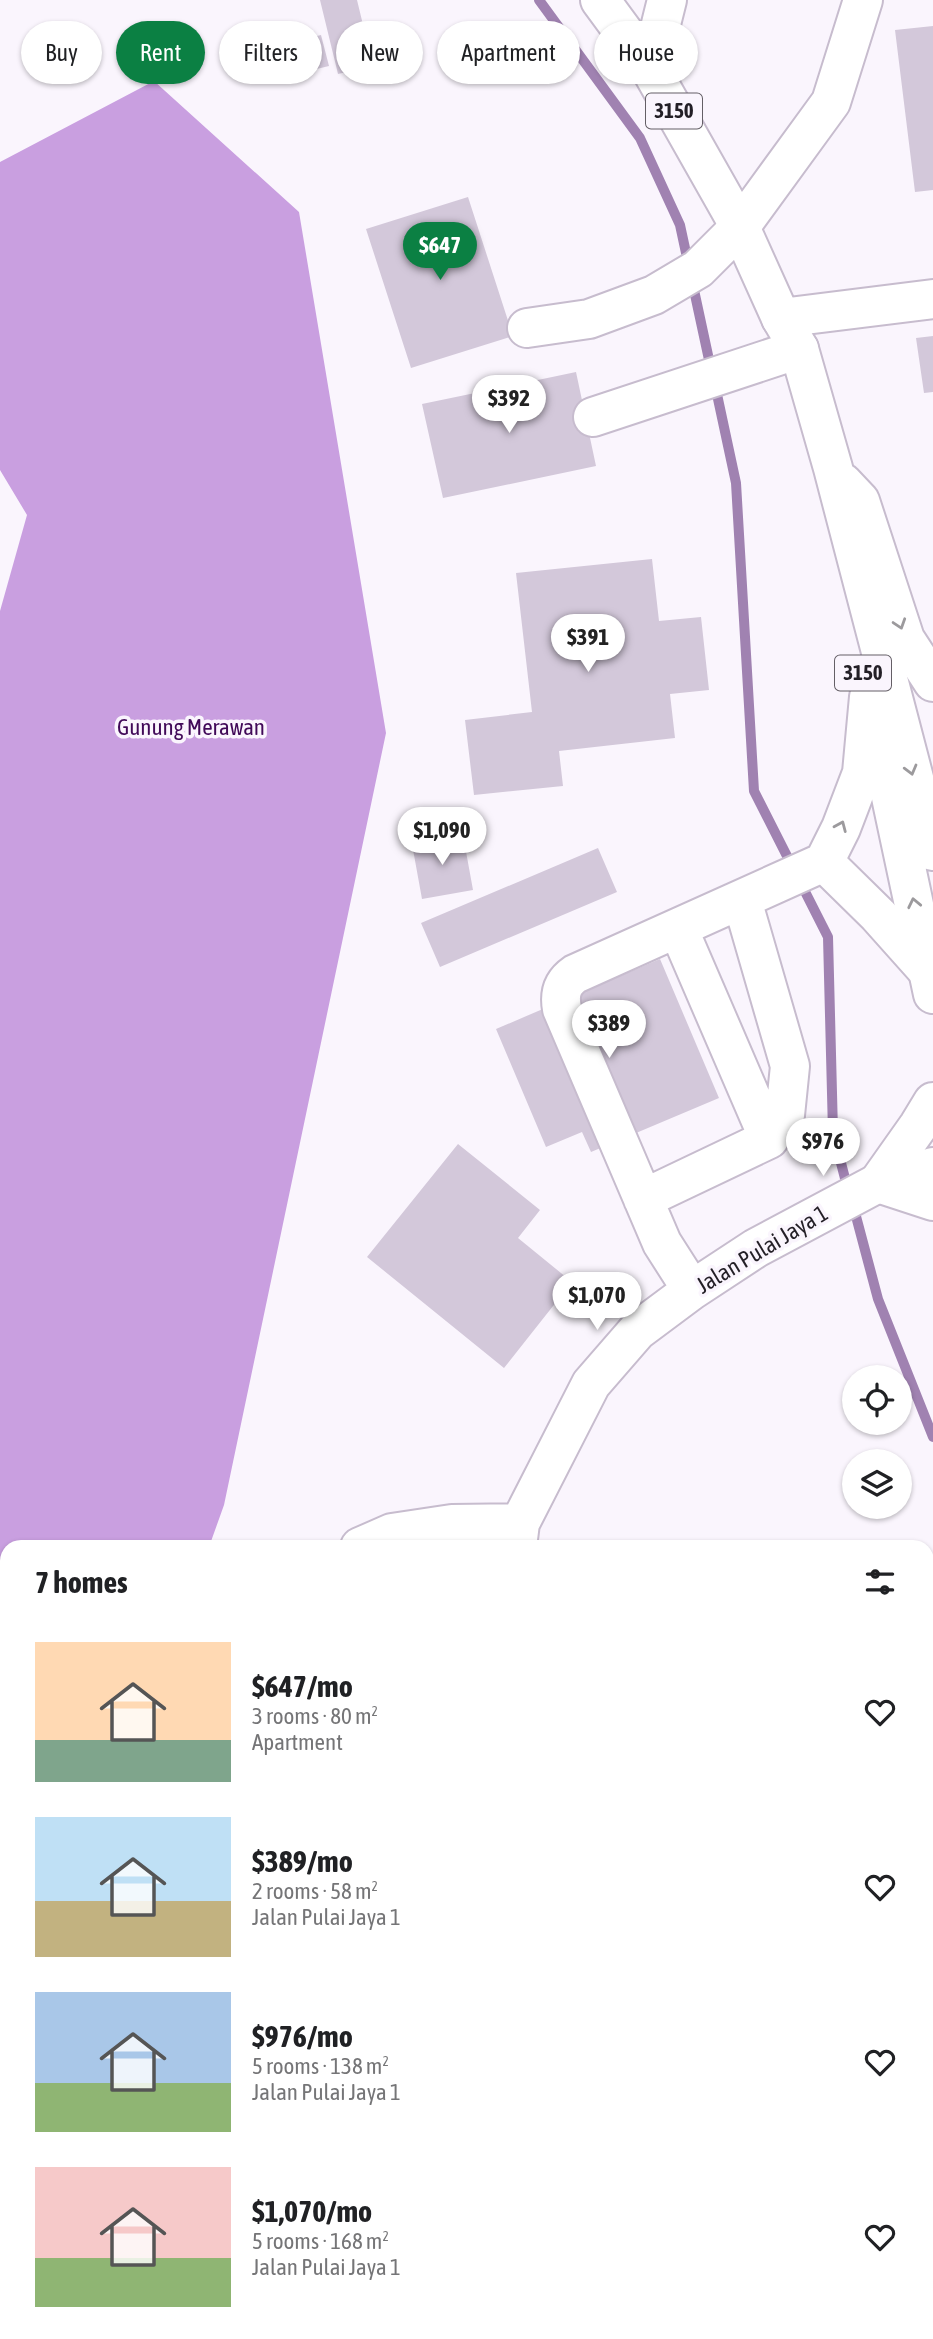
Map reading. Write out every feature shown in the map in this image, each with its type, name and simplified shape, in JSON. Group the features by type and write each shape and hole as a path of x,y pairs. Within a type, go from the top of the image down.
{"main road":[{"name":"3150","path":"600,0 615,21"},
{"path":"662,21 667,0"},
{"path":"527,328 589,318 654,295 698,269 740,227 831,102 863,0"},
{"name":"3150","path":"659,84 740,227 835,474 933,851"},
{"path":"593,417 733,372 786,341 933,299"},
{"name":"3150","path":"786,341 813,469 869,697 931,983"},
{"path":"835,474 860,501 905,639 933,682"},
{"path":"692,1290 662,1243 562,1009 561,989 575,974 818,866 841,828 862,773 869,697"},
{"path":"818,866 878,915 931,983"},
{"path":"643,1199 769,1139 785,1115 790,1066 749,896"},
{"path":"678,928 769,1139"},
{"path":"933,1102 873,1186 933,1201"},
{"name":"Jalan Pulai Jaya 1","path":"519,1535 591,1384 637,1331 692,1290 756,1248 873,1186 933,1167"},
{"path":"376,1540 392,1533 452,1524 519,1535"}],"green space":[{"name":"Gunung Merawan","path":"148,84 157,84 299,212 386,733 224,1505 212,1540 0,1540 0,611 27,515 0,470 0,162"}],"building":[{"path":"320,0 357,0 362,21 336,21 336,66"},
{"path":"933,26 933,190 915,192 895,30"},
{"path":"322,39 329,66 322,68"},
{"path":"468,197 513,336 411,368 366,229"},
{"path":"933,336 933,392 924,393 916,338"},
{"path":"576,372 596,466 443,498 422,404"},
{"path":"652,559 659,621 701,617 709,690 670,694 675,738 559,751 563,786 474,795 465,720 532,712 516,573"},
{"path":"463,835 473,890 422,899 412,844"},
{"path":"598,848 617,892 440,967 421,923"},
{"path":"660,959 719,1098 591,1152 582,1132 546,1147 496,1029"},
{"path":"458,1144 540,1210 518,1238 572,1282 504,1368 367,1257"}],"waterway":[{"path":"539,0 640,138 680,225 711,369"},
{"path":"715,385 736,483 754,791 828,937 833,1132 848,1190"},
{"path":"853,1205 878,1299 933,1437"}]}
